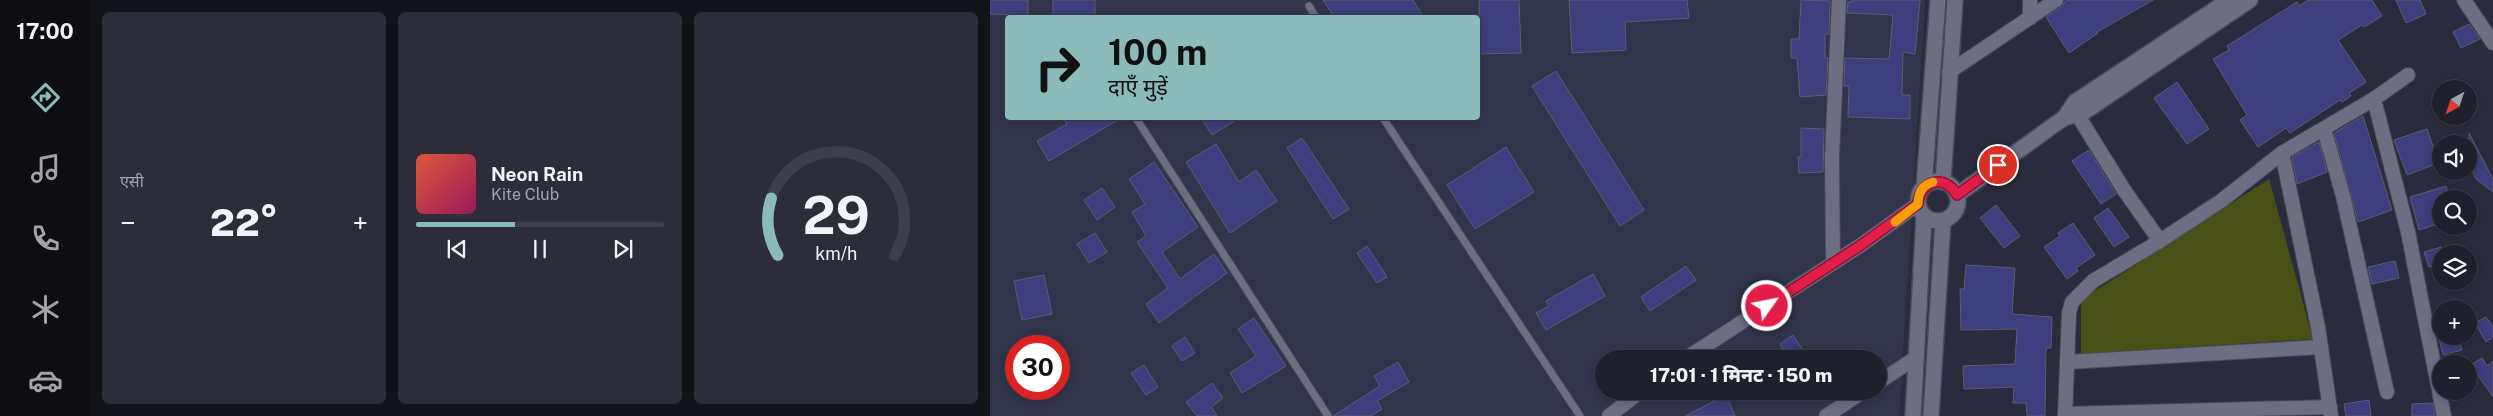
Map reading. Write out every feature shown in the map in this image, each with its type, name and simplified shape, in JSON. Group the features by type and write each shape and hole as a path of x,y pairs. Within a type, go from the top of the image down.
{"street":[{"path":"1833,263 1832,157 1838,0"},
{"path":"1913,416 1917,357 1921,210 1918,198 1924,186 1938,0"},
{"path":"1943,182 1955,0"},
{"path":"2030,0 2030,18"},
{"path":"1949,72 2056,0"},
{"path":"1957,195 2229,0"},
{"path":"2071,113 2250,0"},
{"path":"2464,0 2493,43"},
{"path":"2282,154 2321,347 2330,411 2065,415 2069,313 2072,302 2093,281 2160,241 2221,201 2282,154 2374,99 2408,75"},
{"path":"2374,99 2408,232 2444,416"},
{"path":"2071,113 2160,241"},
{"path":"2324,129 2343,196 2387,392"},
{"path":"1921,210 1930,219 1943,220 1954,214 1957,208 1957,195 1951,187 1943,182 1936,181 1924,186"},
{"path":"1699,350 1833,263 1921,210"},
{"path":"1932,416 1943,220"},
{"path":"2067,362 2321,347"},
{"path":"1887,377 1917,357"},
{"path":"1608,416 1629,400"},
{"path":"1826,416 1850,400"}],"lane":[{"path":"1309,6 1314,15"},
{"path":"1137,120 1328,416"},
{"path":"1384,120 1580,416"}],"shaded area":[{"path":"990,0 1925,0 1899,416 990,416"}],"green space":[{"path":"2269,179 2313,339 2081,354 2081,300"}],"building":[{"path":"990,0 1028,0 1028,15 990,14"},
{"path":"1053,0 1095,0 1095,15 1053,15"},
{"path":"1323,0 1413,0 1422,15 1333,15"},
{"path":"1479,0 1519,0 1521,53 1480,54"},
{"path":"1569,0 1687,0 1689,18 1625,22 1626,50 1572,53"},
{"path":"1801,0 1830,1 1829,34 1825,34 1825,58 1828,58 1826,95 1800,97 1797,58 1791,58 1791,39 1799,39"},
{"path":"1852,0 1920,0 1915,54 1903,52 1902,95 1910,95 1910,119 1848,117 1849,86 1844,86 1845,58 1889,59 1893,15 1847,13 1848,2 1852,2"},
{"path":"2066,0 2153,0 2097,32 2069,53 2046,17 2061,7"},
{"path":"2308,0 2372,0 2382,16 2364,27 2362,25 2338,40 2366,82 2349,93 2351,96 2342,102 2340,100 2290,133 2286,128 2258,147 2240,120 2247,115 2213,59 2229,50 2227,46 2297,2 2299,6"},
{"path":"2396,0 2420,0 2426,14 2406,23"},
{"path":"2469,24 2480,39 2461,48 2453,32"},
{"path":"1556,71 1644,210 1620,226 1532,86"},
{"path":"2177,82 2209,129 2187,144 2154,98"},
{"path":"2363,116 2392,210 2358,222 2334,133"},
{"path":"1118,120 1049,161 1037,141 1067,124 1065,121"},
{"path":"1202,120 1236,120 1212,135"},
{"path":"1801,128 1824,129 1823,172 1799,173 1798,157 1801,157"},
{"path":"2427,129 2432,143 2432,165 2407,175 2394,140"},
{"path":"1302,138 1349,209 1333,219 1287,148"},
{"path":"2319,142 2327,172 2297,184 2292,157"},
{"path":"1216,144 1239,182 1256,170 1277,201 1230,233 1186,162"},
{"path":"1506,147 1534,192 1475,229 1447,185"},
{"path":"2477,148 2493,179 2493,192 2477,180"},
{"path":"2089,150 2116,194 2101,204 2072,161"},
{"path":"1154,162 1198,227 1162,252 1180,279 1214,254 1227,273 1159,323 1146,304 1168,288 1137,242 1146,236 1132,212 1145,204 1129,179"},
{"path":"2446,186 2447,190 2433,190"},
{"path":"1102,188 1115,207 1097,220 1084,200"},
{"path":"2432,190 2432,226 2419,230 2410,197"},
{"path":"1996,205 2020,236 2004,248 1980,218"},
{"path":"2108,208 2129,237 2114,247 2094,218"},
{"path":"2073,223 2095,255 2076,268 2078,271 2067,279 2044,247 2060,236 2058,233"},
{"path":"1095,233 1107,252 1089,263 1077,244"},
{"path":"1367,246 1387,277 1377,283 1357,253"},
{"path":"2432,250 2432,266 2429,267 2424,252"},
{"path":"2395,261 2399,278 2372,284 2368,267"},
{"path":"1966,265 2015,268 2012,314 2052,317 2051,348 2046,348 2045,416 2027,416 2026,403 2013,403 2014,387 1964,389 1963,366 2015,364 2017,329 1961,330 1960,289 1964,289"},
{"path":"1686,266 1696,280 1650,311 1641,297"},
{"path":"1593,274 1605,296 1546,330 1536,313 1549,306 1546,301"},
{"path":"1044,275 1052,314 1022,320 1014,281"},
{"path":"2486,317 2493,327 2493,337 2486,342 2477,326 2477,322"},
{"path":"1254,318 1286,366 1242,393 1230,373 1256,356 1238,329"},
{"path":"1793,335 1803,350 1784,350 1780,344"},
{"path":"1185,337 1195,353 1182,361 1172,346"},
{"path":"2440,345 2461,345 2462,350 2443,355"},
{"path":"2482,358 2487,366 2493,361 2493,397 2477,374 2477,361"},
{"path":"1398,362 1409,382 1377,401 1382,409 1371,416 1333,416 1380,386 1374,376"},
{"path":"1144,365 1158,387 1146,395 1131,373"},
{"path":"1212,383 1223,398 1211,407 1217,416 1197,416 1186,402"},
{"path":"1716,400 1728,400 1735,416 1685,416"},
{"path":"2369,400 2371,416 2346,416 2344,404"},
{"path":"2433,403 2435,416 2412,416 2412,404"}],"slow traffic":[{"path":"1895,222 1918,204 1918,198 1924,186 1933,182"}],"route":[{"path":"1767,306 1894,223 1918,204 1918,198 1924,186 1936,181 1943,182 1955,190 1957,195 1998,165"}]}
